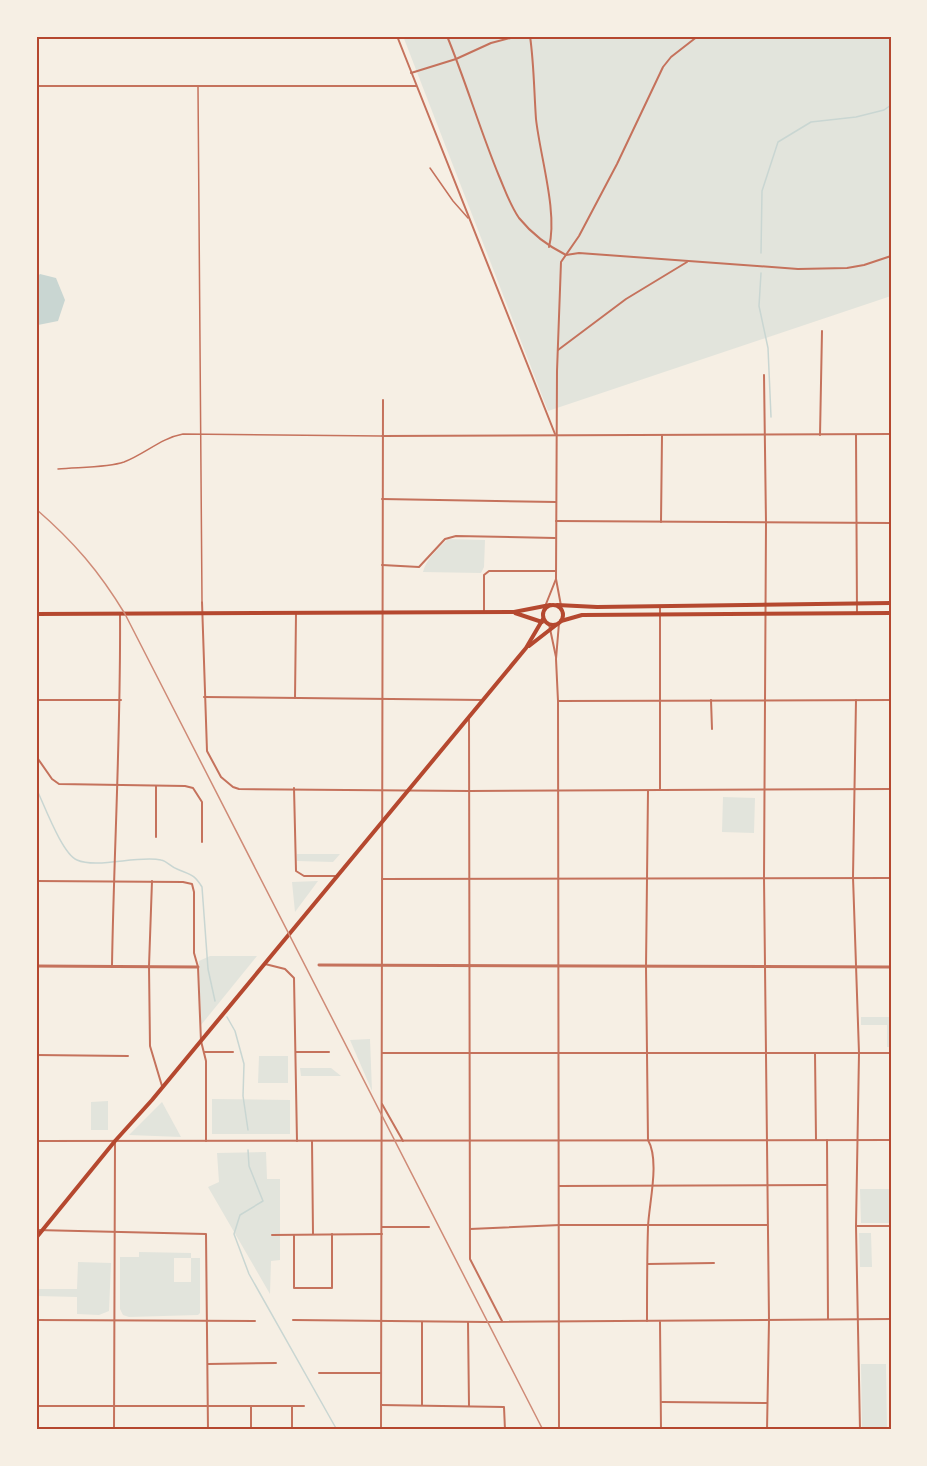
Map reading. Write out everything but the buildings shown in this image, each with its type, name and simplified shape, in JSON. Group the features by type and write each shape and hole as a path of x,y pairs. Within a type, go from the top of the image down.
{"main road":[{"path":"36,614 382,614 514,612 546,607 891,603"},
{"path":"36,1238 115,1140 201,1041 484,700 546,623 546,607"},
{"path":"559,623 560,607"},
{"path":"514,612 546,623 559,623 582,615 891,613"},
{"path":"526,648 546,623"}],"street":[{"path":"397,36 556,436"},
{"path":"447,36 494,163 513,207 520,218 549,247 566,255 579,253 687,262 828,269 864,265 891,256"},
{"path":"411,73 456,58 476,48 518,36"},
{"path":"530,36 535,70 536,119 552,227 549,247"},
{"path":"560,607 556,579 556,436 561,262 579,236 617,164 663,67 671,57 698,36"},
{"path":"36,86 416,86"},
{"path":"558,350 626,299 687,262"},
{"path":"820,435 822,332"},
{"path":"764,375 766,523 764,878 769,1320 767,1430"},
{"path":"381,1430 383,400"},
{"path":"382,436 891,434"},
{"path":"856,435 856,612"},
{"path":"661,522 662,436"},
{"path":"382,500 556,502"},
{"path":"556,521 891,523"},
{"path":"382,565 419,567 445,539 456,536 556,538"},
{"path":"484,612 484,575 489,571 556,571"},
{"path":"546,607 556,579"},
{"path":"202,602 207,751 221,777 239,789 469,791 891,789"},
{"path":"660,606 660,790"},
{"path":"112,965 121,700 120,614"},
{"path":"295,699 297,614"},
{"path":"546,623 556,659"},
{"path":"559,623 556,659 559,879 559,1430"},
{"path":"204,697 484,700"},
{"path":"36,700 121,700"},
{"path":"711,700 712,729"},
{"path":"856,700 853,877 859,1053 856,1226 860,1430"},
{"path":"558,701 891,700"},
{"path":"469,717 470,1259 502,1321"},
{"path":"36,756 58,784 156,785 193,788 202,802 202,842"},
{"path":"156,785 156,837"},
{"path":"294,788 296,871 304,876 337,876"},
{"path":"647,1321 648,1225 652,1185 652,1148 648,1140 646,967 648,790"},
{"path":"382,879 891,878"},
{"path":"36,881 114,880 192,884 194,953 198,967 201,1041 206,1061 206,1141"},
{"path":"152,881 149,966 150,1046 162,1087"},
{"path":"265,964 285,969 294,978 297,1141"},
{"path":"319,965 891,967"},
{"path":"36,966 198,967"},
{"path":"204,1052 233,1052"},
{"path":"296,1052 329,1052"},
{"path":"382,1053 891,1053"},
{"path":"815,1053 816,1140"},
{"path":"36,1055 128,1056"},
{"path":"382,1103 403,1141"},
{"path":"114,1430 115,1140"},
{"path":"827,1140 828,1319"},
{"path":"36,1141 891,1140"},
{"path":"312,1141 313,1234"},
{"path":"559,1186 827,1185"},
{"path":"470,1229 560,1225 767,1225"},
{"path":"856,1226 891,1226"},
{"path":"382,1227 429,1227"},
{"path":"36,1230 206,1234 208,1430"},
{"path":"272,1234 382,1234"},
{"path":"294,1235 294,1288 332,1288 332,1234"},
{"path":"648,1264 714,1263"},
{"path":"293,1320 559,1322 891,1319"},
{"path":"36,1320 255,1321"},
{"path":"660,1321 661,1430"},
{"path":"422,1322 422,1405"},
{"path":"468,1322 469,1407"},
{"path":"208,1364 276,1363"},
{"path":"319,1373 381,1373"},
{"path":"662,1402 767,1403"},
{"path":"381,1405 505,1407 505,1430"},
{"path":"36,1406 304,1406"},
{"path":"251,1406 251,1430"},
{"path":"292,1406 292,1430"}],"lane":[{"path":"198,86 202,602"},
{"path":"430,168 469,220"},
{"path":"58,469 117,464 127,461 171,436 183,434 382,436"}],"shaded area":[{"path":"403,36 891,36 891,296 548,411"},
{"path":"40,274 56,278 65,300 58,321 38,325 36,322 36,278"},
{"path":"448,539 485,540 484,567 481,573 423,572 436,550"},
{"path":"723,797 755,798 754,833 722,832"},
{"path":"297,854 340,854 333,862 297,861"},
{"path":"318,881 295,912 292,882"},
{"path":"210,956 257,956 201,1025 199,961"},
{"path":"861,1017 891,1017 891,1047 887,1047 887,1025 861,1025"},
{"path":"370,1039 372,1091 350,1040"},
{"path":"259,1056 288,1056 288,1083 258,1083"},
{"path":"300,1068 331,1068 341,1076 301,1076"},
{"path":"212,1099 290,1100 290,1134 212,1134"},
{"path":"108,1101 108,1130 91,1130 91,1102"},
{"path":"162,1102 181,1137 129,1135"},
{"path":"266,1152 267,1179 280,1179 280,1260 271,1261 270,1294 208,1187 219,1182 217,1153"},
{"path":"860,1189 891,1189 891,1223 861,1223"},
{"path":"859,1233 871,1233 872,1267 860,1267"},
{"path":"139,1252 191,1253 191,1258 200,1258 200,1313 198,1315 129,1317 123,1315 120,1309 120,1257 139,1257","holes":["174,1258 191,1258 191,1282 174,1282"]},
{"path":"78,1262 111,1263 109,1311 99,1315 77,1314 77,1297 37,1296 37,1289 77,1289"},
{"path":"861,1364 886,1364 887,1430 862,1430"}],"waterway":[{"path":"761,253 762,191 778,142 811,122 856,117 884,110 891,105"},
{"path":"761,273 759,306 768,348 771,417"},
{"path":"36,788 65,848 77,860 95,863 141,859 161,860 192,875 197,880 202,887 208,969 215,1001"},
{"path":"227,1017 235,1031 244,1064 243,1096 248,1130"},
{"path":"248,1150 249,1166 263,1201 240,1215 234,1234 249,1274 337,1430"}],"railway":[{"path":"36,509 85,558 125,614 543,1430"}]}
